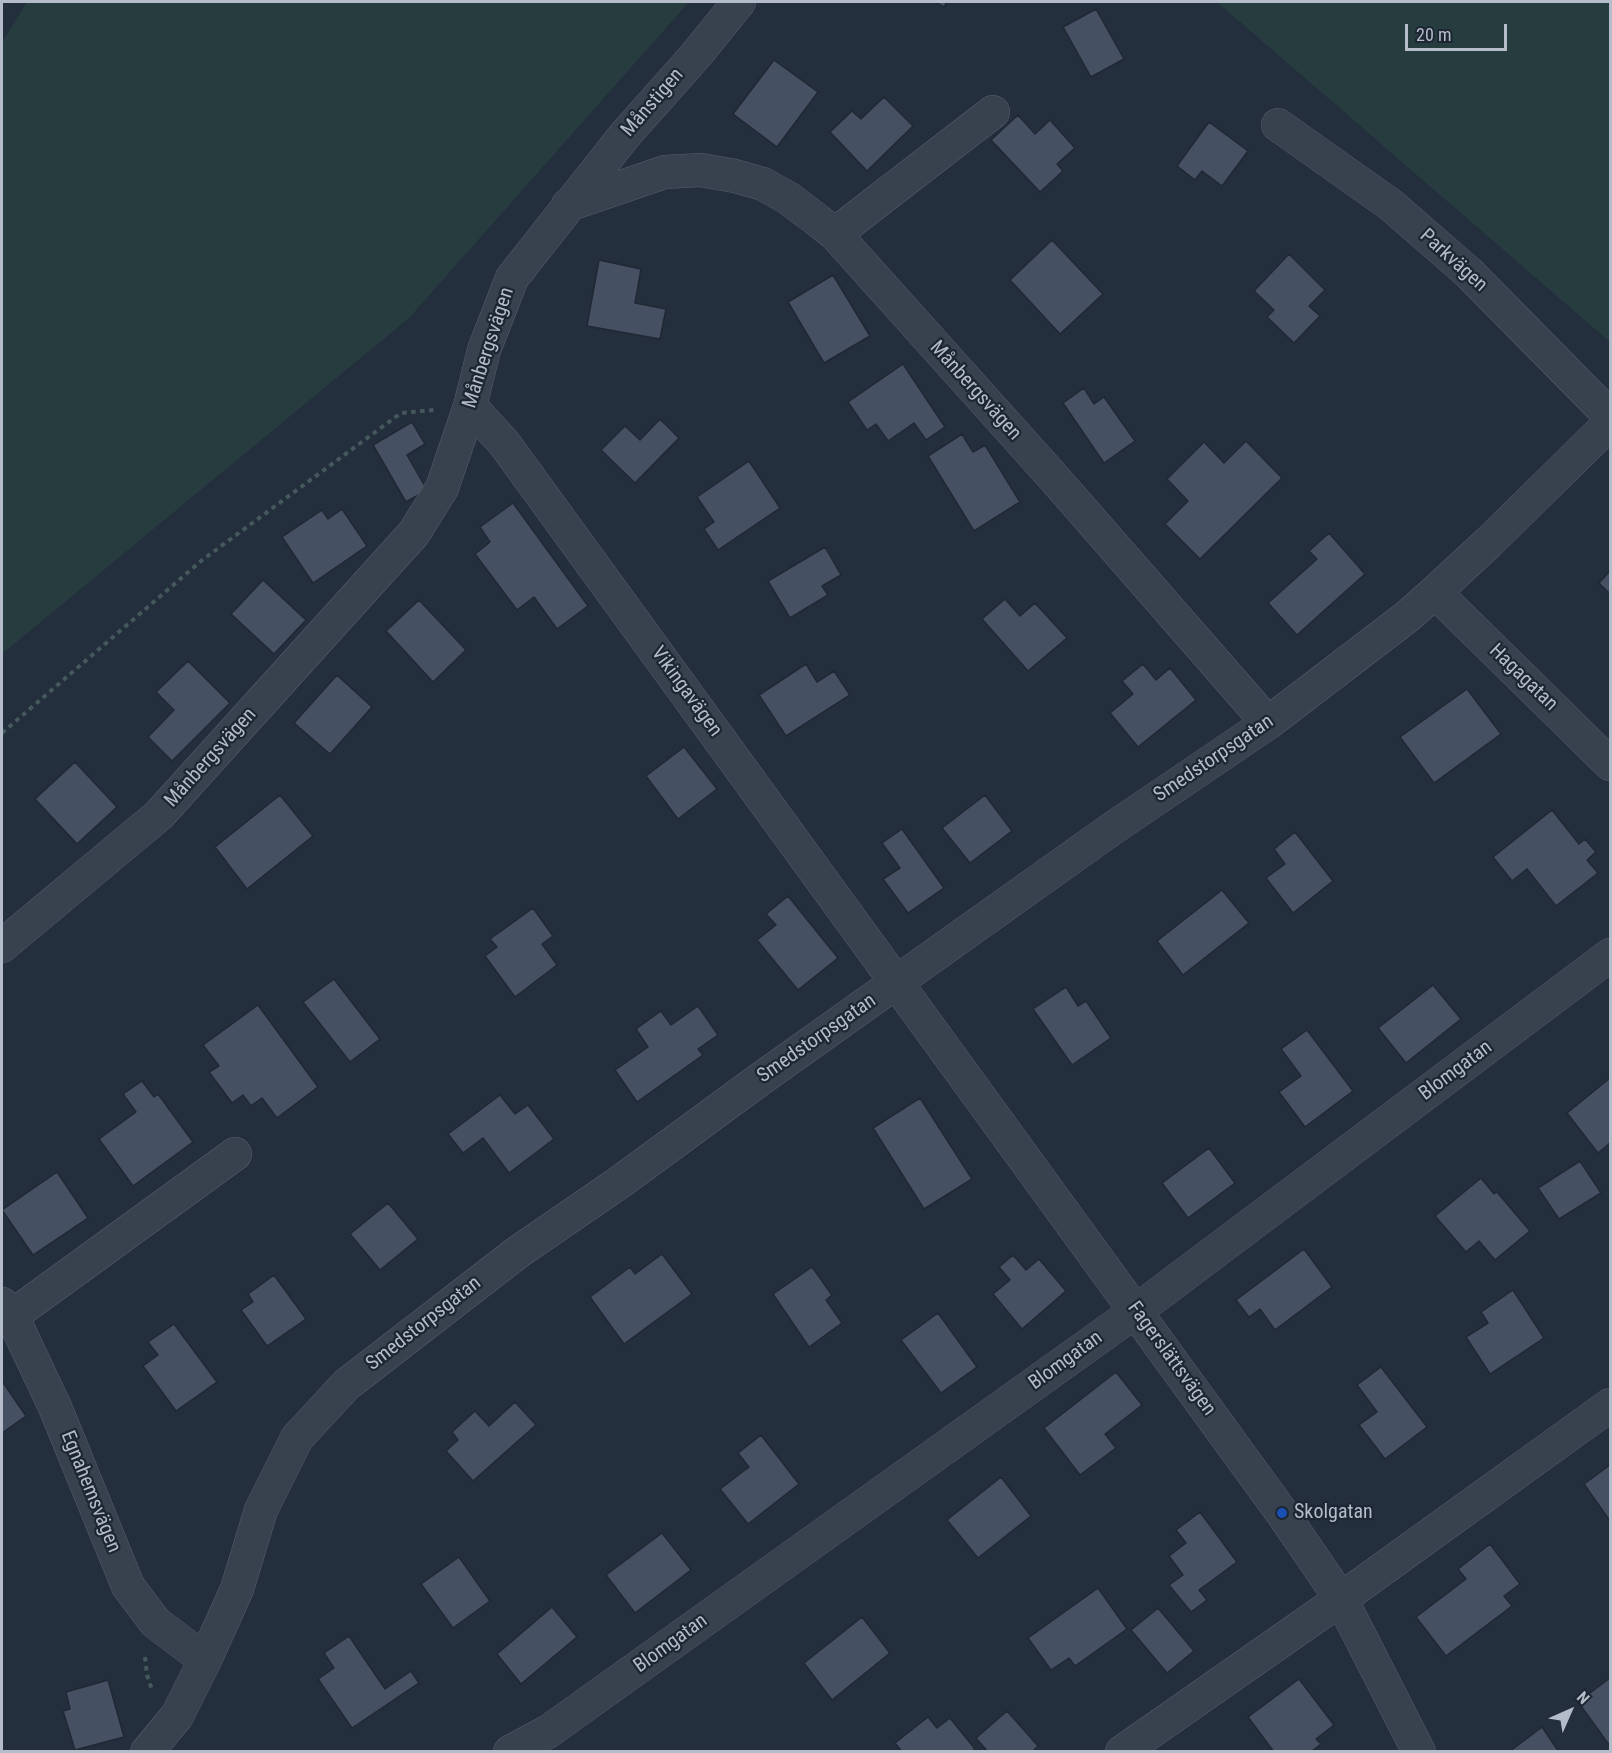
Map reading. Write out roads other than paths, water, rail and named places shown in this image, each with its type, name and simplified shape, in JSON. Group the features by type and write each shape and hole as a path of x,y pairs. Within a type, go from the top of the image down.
{"street":[{"name":"Månstigen","path":"568,205 739,2"},
{"path":"835,234 993,112"},
{"name":"Parkvägen","path":"1278,125 1391,206 1469,273 1611,416"},
{"name":"Månbergsvägen","path":"2,946 159,814 414,533 442,488 470,406 484,350 512,279 568,205 665,172 701,170 763,184 788,198 835,234 1054,478 1268,723"},
{"name":"Vikingavägen","path":"470,406 504,442 897,982"},
{"name":"Smedstorpsgatan","path":"147,1752 177,1716 204,1660 237,1589 261,1510 297,1438 346,1385 518,1252 620,1182 1113,828 1268,723 1408,616 1489,542 1611,423"},
{"name":"Hagagatan","path":"1435,592 1611,764"},
{"name":"Blomgatan","path":"510,1752 549,1731 1136,1311 1611,955"},
{"name":"Fagerslättsvägen","path":"897,982 1282,1513 1341,1599 1419,1752"},
{"path":"7,1310 235,1154"},
{"name":"Egnahemsvägen","path":"7,1310 55,1407 128,1586 155,1622 204,1660"},
{"path":"1122,1752 1341,1599 1611,1405"}],"place":[{"name":"Skolgatan","path":"1282,1513"}]}
